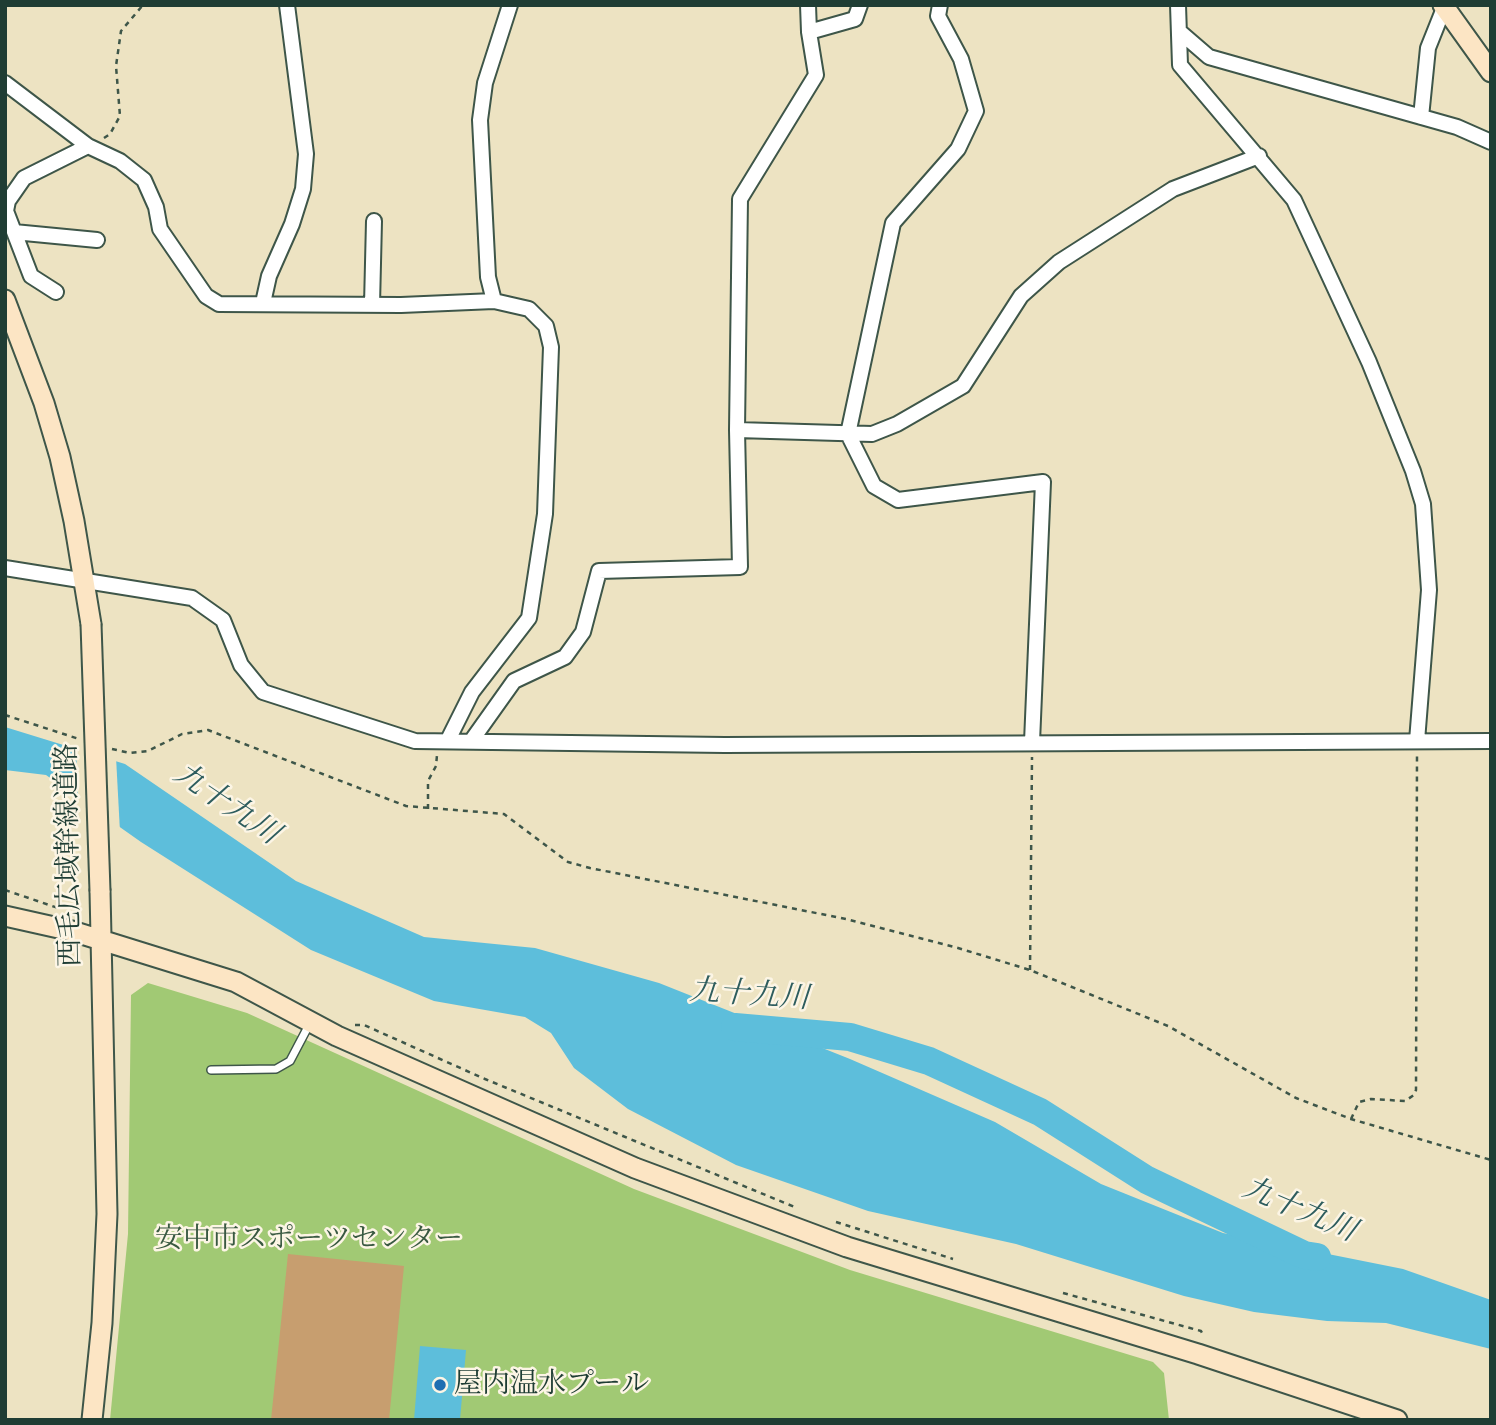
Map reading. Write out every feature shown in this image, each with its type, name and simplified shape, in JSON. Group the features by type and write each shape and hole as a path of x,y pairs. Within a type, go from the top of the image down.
{"street":[{"path":"263,303 269,276 292,224 303,189 306,154 287,5"},
{"path":"494,301 488,277 480,120 485,83 510,5"},
{"path":"472,740 514,681 565,657 583,632 599,571 740,567 737,430 740,200 816,75 808,5"},
{"path":"809,32 855,19 860,5"},
{"path":"940,5 938,16 961,59 976,111 958,149 893,223 848,434 874,486 898,500 1043,482 1032,742"},
{"path":"1178,5 1180,65 1294,200 1329,270 1374,374 1423,504 1429,590 1417,741"},
{"path":"1420,117 1428,48 1443,6"},
{"path":"1443,6 1491,72"},
{"path":"1180,32 1209,57 1420,117 1491,142"},
{"path":"5,83 88,146 120,161 144,180 156,207 160,229 206,296 219,304 372,305 494,301 529,309 546,327 551,347 545,514 529,618 472,692 443,740"},
{"path":"56,292 31,276 6,211 14,188 24,178 88,146"},
{"path":"737,430 872,434 897,424 962,386 1021,296 1059,262 1173,189 1259,156"},
{"path":"372,305 374,221"},
{"path":"14,232 97,240"},
{"name":"西毛広域幹線道路","path":"5,300 44,403 60,457 91,624 107,1214 102,1323 92,1420"},
{"path":"5,568 192,598 223,620 241,665 263,692 415,741 725,744 1491,741"},
{"path":"5,916 100,940 236,982 310,1022 635,1168 847,1247 1198,1354 1397,1420"}],"lane":[{"path":"211,1070 276,1069 290,1061 310,1022"}],"path":[{"path":"88,146 110,134 120,116 116,66 121,31 143,5"},
{"path":"5,715 84,740"},
{"path":"110,749 130,753 148,751 182,734 208,730 383,800 428,809 504,814 569,862 891,929 1030,970 1168,1026 1296,1098 1352,1119 1491,1160"},
{"path":"428,809 428,781 436,766 443,740"},
{"path":"1352,1119 1359,1102 1371,1099 1405,1101 1414,1095 1416,1090 1417,741"},
{"path":"1030,970 1032,742"},
{"path":"5,890 61,909"},
{"path":"350,1029 357,1023 364,1025 485,1079 797,1208"},
{"path":"834,1222 961,1262"},
{"path":"1063,1293 1201,1331 1205,1335 1202,1343"}],"green space":[{"name":"安中市スポーツセンター","path":"148,983 247,1013 634,1189 850,1270 1153,1362 1164,1373 1169,1420 110,1420 128,1234 131,995"}],"water":[{"path":"5,727 125,764 296,881 424,937 535,948 659,983 850,1059 995,1122 1101,1184 1223,1233 1403,1269 1491,1300 1491,1349 1386,1323 1327,1321 1254,1312 1184,1296 1016,1244 868,1211 736,1165 628,1109 574,1068 551,1033 525,1017 434,1001 311,950 141,842 46,775 5,770"},
{"name":"屋内温水プール","path":"420,1346 466,1350 460,1420 414,1420"}],"pier":[{"path":"76,745 116,757 120,832 78,802"}],"building":[{"path":"288,1254 404,1266 389,1420 271,1420"}],"waterway":[{"name":"九十九川","path":"735,1027 850,1037 929,1061 1040,1112 1147,1180 1304,1255 1317,1257"}],"place":[{"name":"屋内温水プール","path":"440,1385"}]}
